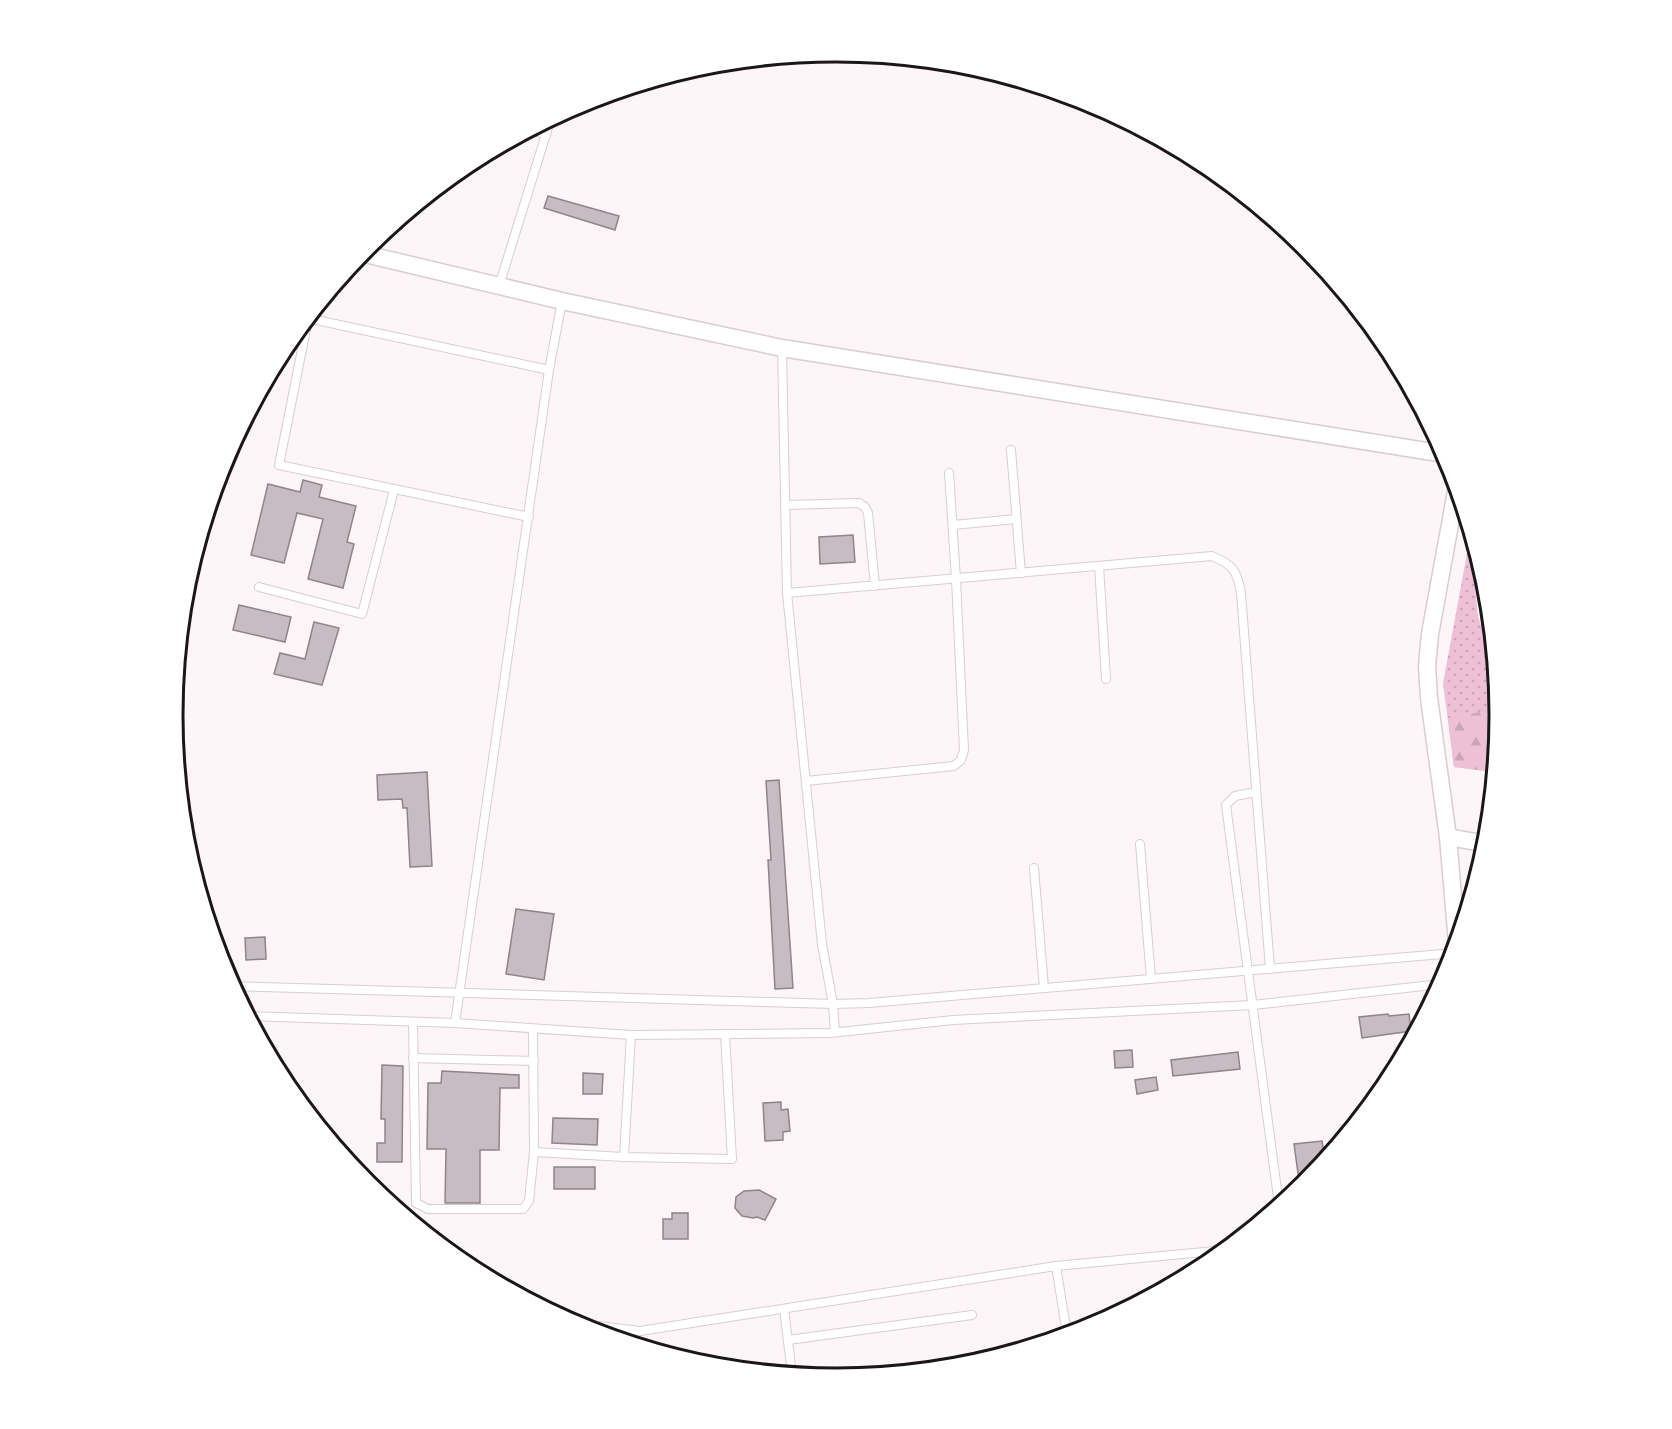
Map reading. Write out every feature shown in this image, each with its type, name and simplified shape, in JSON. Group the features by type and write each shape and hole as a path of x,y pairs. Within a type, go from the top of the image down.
{"street":[{"path":"372,256 562,301 782,348 1433,452"},
{"path":"1454,504 1430,634 1427,666 1429,698 1448,837 1455,921"},
{"path":"1448,837 1476,842"}],"lane":[{"path":"499,286 548,129"},
{"path":"540,133 546,135"},
{"path":"454,1023 549,370 562,301"},
{"path":"316,320 549,370"},
{"path":"304,336 279,465 529,517"},
{"path":"782,348 787,593 822,944 833,1004 835,1032"},
{"path":"1011,450 1021,573"},
{"path":"806,781 954,766 961,759 964,750 949,473"},
{"path":"259,586 362,614 394,490"},
{"path":"785,505 859,503 865,507 868,513 875,585"},
{"path":"953,525 1016,519"},
{"path":"787,593 1212,556 1229,564 1238,577 1241,594 1270,969"},
{"path":"1099,566 1106,679"},
{"path":"1256,792 1235,796 1226,804 1278,1195"},
{"path":"1140,844 1151,979"},
{"path":"1034,868 1044,988"},
{"path":"243,986 833,1004 1443,954"},
{"path":"257,1016 454,1023 631,1035 835,1032 953,1020 1253,1005 1430,985"},
{"path":"412,1022 416,1203 428,1209 523,1209 529,1202 534,1152 533,1029"},
{"path":"534,1152 624,1157 732,1159 725,1034"},
{"path":"624,1157 631,1035"},
{"path":"413,1058 534,1061"},
{"path":"611,1328 640,1331 1056,1266 1207,1252"},
{"path":"1056,1266 1066,1326"},
{"path":"784,1309 791,1366"},
{"path":"788,1340 972,1315"}],"green space":[{"path":"1468,549 1488,672 1486,771 1454,767 1443,683"},
{"path":"1489,711 1486,771 1454,767 1448,718"}],"building":[{"path":"548,196 619,216 615,230 544,208"},
{"path":"303,480 322,485 319,497 356,506 347,542 354,544 343,588 308,579 323,519 297,513 284,563 251,555 268,484 300,492"},
{"path":"853,535 855,562 820,564 819,537"},
{"path":"239,605 291,617 285,642 233,630"},
{"path":"314,622 339,628 322,685 274,674 280,653 305,659"},
{"path":"427,772 432,866 410,867 407,808 403,808 402,799 378,800 377,775"},
{"path":"779,780 793,988 775,989 766,781"},
{"path":"516,909 554,914 544,980 506,974"},
{"path":"265,937 266,959 246,960 245,938"},
{"path":"1409,1014 1410,1025 1407,1032 1362,1038 1359,1017"},
{"path":"1132,1050 1133,1067 1115,1068 1114,1051"},
{"path":"1238,1052 1240,1069 1173,1076 1171,1060"},
{"path":"382,1065 403,1066 402,1162 377,1162 377,1143 385,1143 385,1119 381,1119"},
{"path":"442,1071 519,1075 519,1088 500,1088 499,1150 480,1150 480,1203 445,1203 446,1149 427,1149 428,1083 441,1083"},
{"path":"583,1073 603,1074 602,1094 583,1094"},
{"path":"1156,1077 1158,1090 1137,1094 1135,1080"},
{"path":"781,1102 781,1110 788,1109 790,1131 783,1132 783,1140 765,1141 763,1103"},
{"path":"553,1118 598,1119 597,1145 552,1143"},
{"path":"1322,1141 1323,1149 1298,1176 1294,1144"},
{"path":"554,1167 595,1167 595,1189 554,1189"},
{"path":"759,1190 776,1199 765,1220 742,1216 735,1208 736,1197 744,1191"},
{"path":"672,1213 688,1213 688,1239 663,1239 663,1219 672,1219"}]}
